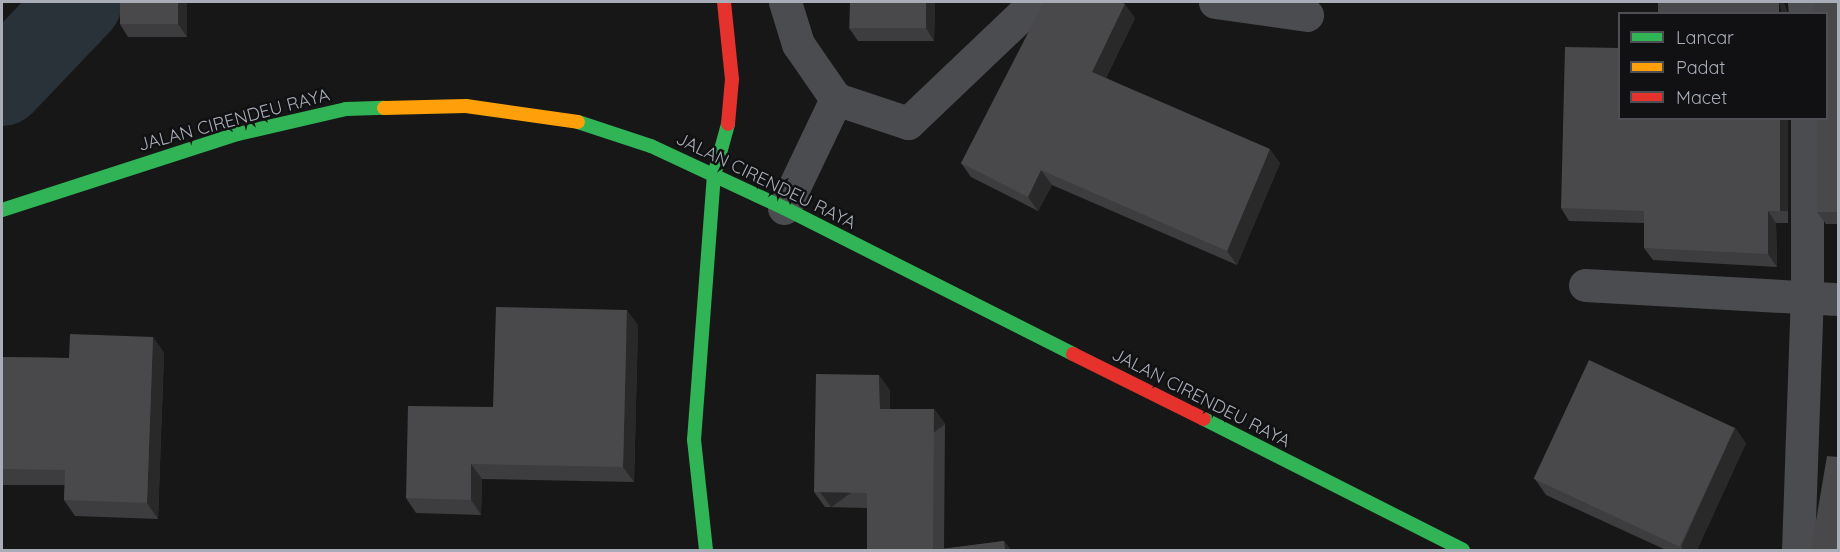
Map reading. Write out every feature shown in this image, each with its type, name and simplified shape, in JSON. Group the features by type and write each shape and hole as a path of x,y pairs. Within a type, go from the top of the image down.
{"main road":[{"path":"706,550 694,440 714,175 729,119 732,79 724,2"},
{"name":"JALAN CIRENDEU RAYA","path":"2,210 238,134 346,109 466,106 568,119 651,146 784,208 1463,550"}],"street":[{"path":"785,2 798,44 836,99 908,123 1035,2"},
{"path":"1215,2 1307,15"},
{"path":"784,208 836,99"},
{"path":"1798,550 1823,298 1807,120"},
{"path":"1585,285 1823,298"}],"building":[{"path":"120,2 178,2 178,24 120,24"},
{"path":"850,2 926,2 926,28 850,28"},
{"path":"1044,2 1121,2 1125,4 1092,72 1270,149 1227,251 1041,170 1028,197 961,163"},
{"path":"1658,2 1779,2 1779,12 1658,12"},
{"path":"1814,2 1839,2 1839,212 1817,212 1817,120 1828,120 1828,12 1812,12"},
{"path":"1565,47 1618,48 1618,120 1780,120 1780,211 1768,211 1768,254 1644,248 1644,211 1561,208"},
{"path":"496,307 627,310 623,467 471,464 471,500 406,498 408,406 493,407"},
{"path":"70,334 153,337 147,503 64,500 65,470 2,469 2,357 69,358"},
{"path":"1589,360 1735,428 1680,547 1534,479"},
{"path":"816,374 879,375 880,409 934,409 933,550 867,550 867,493 814,492"},
{"path":"1827,456 1839,457 1839,550 1811,550"},
{"path":"1004,541 1005,550 933,550"}],"waterway":[{"path":"2,84 80,2"}],"traffic: fast":[{"path":"2,210 238,134 346,109 384,108"},
{"path":"578,122 651,146 784,208 1073,354"},
{"path":"706,550 694,440 714,175 728,124"},
{"path":"1204,419 1463,550"}],"traffic: slow":[{"path":"384,108 466,106 578,122"}],"traffic: jam":[{"path":"724,2 732,79 728,124"},
{"path":"1073,354 1204,419"}]}
